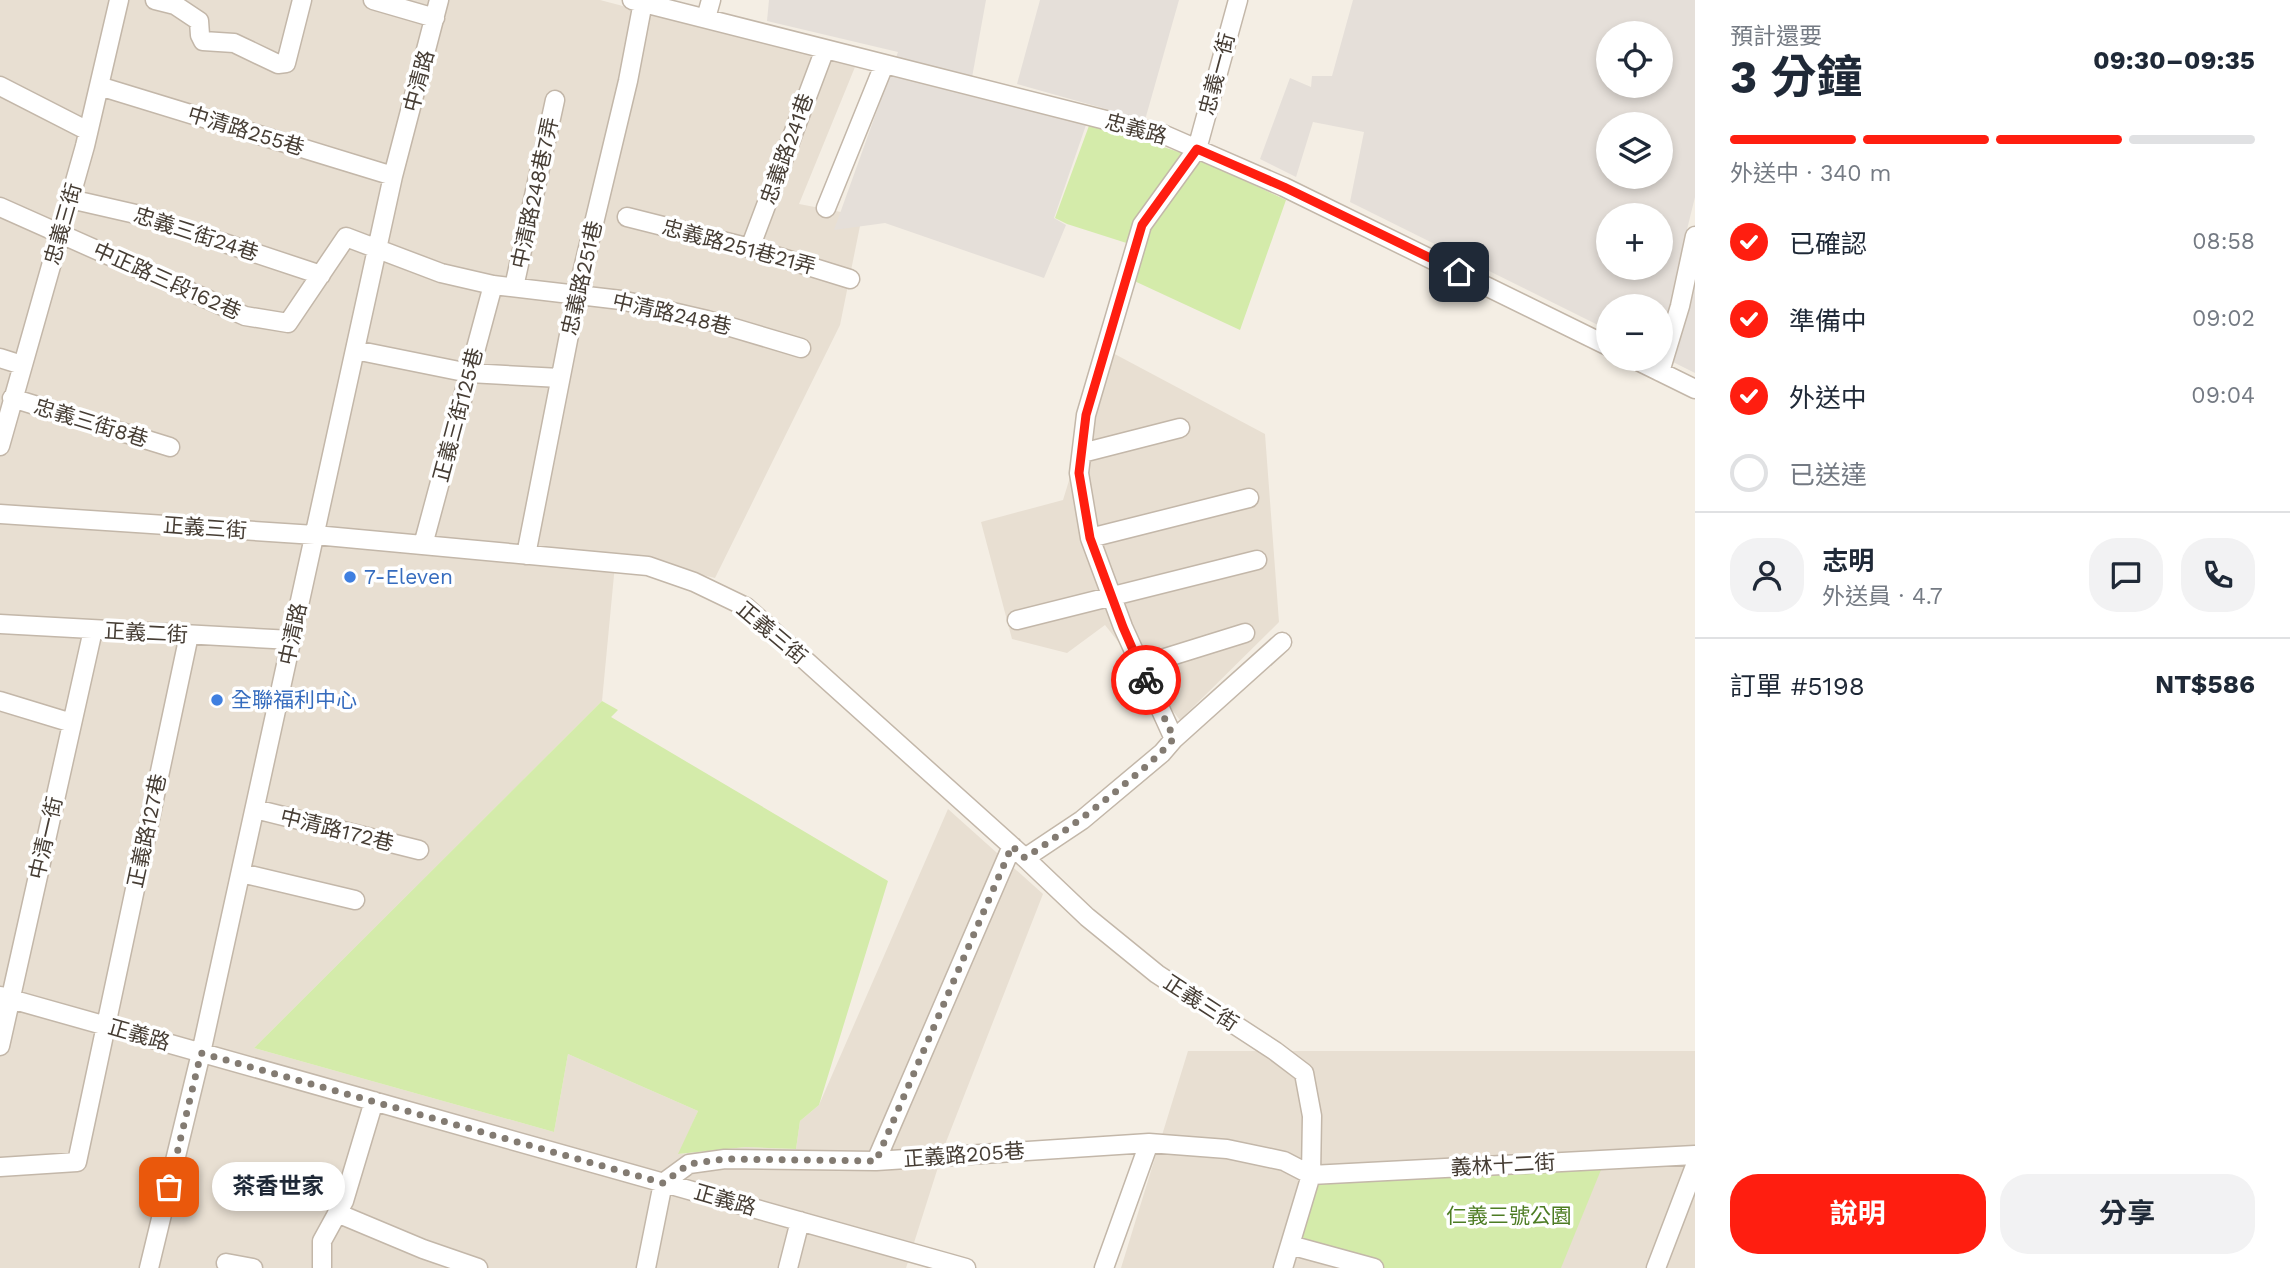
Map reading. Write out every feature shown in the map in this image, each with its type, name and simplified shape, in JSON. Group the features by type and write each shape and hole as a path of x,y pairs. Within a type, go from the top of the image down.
{"street":[{"name":"忠義三街","path":"1,438 61,234 119,0"},
{"path":"155,0 175,5 199,21 203,41 234,43 278,64 286,63 302,0"},
{"path":"373,0 435,18"},
{"name":"中清路","path":"149,1268 201,1053 377,250 439,0"},
{"path":"706,18 711,0"},
{"name":"忠義一街","path":"1197,149 1238,0"},
{"name":"忠義路","path":"637,1 1165,135 1284,187 1596,340"},
{"name":"忠義路251巷","path":"526,555 577,294 625,94 637,1"},
{"name":"忠義路241巷","path":"750,248 825,49"},
{"path":"826,208 884,65"},
{"path":"0,86 88,131"},
{"name":"中清路255巷","path":"99,86 394,176"},
{"name":"中清路248巷7弄","path":"514,286 555,100"},
{"path":"1174,738 1139,666 1090,538 1079,473 1086,415 1142,225 1197,149"},
{"name":"忠義三街24巷","path":"70,199 140,215 321,275"},
{"name":"中正路三段162巷","path":"0,206 244,316 288,323 346,237 377,250"},
{"name":"忠義路251巷21弄","path":"627,217 750,248 850,279"},
{"path":"1695,236 1680,306 1660,372 1695,389"},
{"name":"中清路248巷","path":"377,250 441,273 493,285 621,300 695,317 801,348"},
{"name":"正義三街125巷","path":"423,545 493,285"},
{"path":"355,350 470,373 560,378"},
{"path":"0,358 22,365"},
{"name":"忠義三街8巷","path":"12,398 170,447"},
{"path":"1082,453 1180,428"},
{"path":"1090,538 1249,498"},
{"name":"正義三街","path":"0,514 315,535 648,566 694,582 746,607 1087,917 1157,974 1304,1073 1312,1116 1311,1175"},
{"path":"1017,620 1256,560"},
{"name":"正義二街","path":"0,624 292,640"},
{"name":"中清一街","path":"0,1046 5,997 93,630"},
{"path":"1139,666 1245,633"},
{"name":"正義路127巷","path":"0,1167 77,1162 188,635"},
{"path":"876,1161 1018,852 1082,820 1162,753 1174,738 1282,642"},
{"path":"0,701 72,723"},
{"name":"中清路172巷","path":"255,809 419,850"},
{"path":"240,873 355,900"},
{"name":"正義路","path":"5,997 966,1268"},
{"path":"323,1268 321,1241 344,1201 374,1101"},
{"path":"1104,1268 1149,1143"},
{"name":"正義路205巷","path":"663,1183 689,1164 725,1159 876,1161 1149,1143 1227,1149 1284,1161 1311,1175"},
{"name":"義林十二街","path":"1311,1175 1695,1155"},
{"path":"1656,1268 1695,1166"},
{"path":"1283,1268 1311,1175"},
{"path":"646,1268 663,1183"},
{"path":"337,1213 423,1250 478,1268"},
{"path":"788,1268 800,1221"},
{"path":"1290,1245 1374,1268"},
{"path":"226,1263 253,1268"}],"shaded area":[{"path":"0,0 600,0 855,67 799,204 862,216 840,325 715,578 616,554 602,701 254,1048 554,1132 568,1054 698,1111 679,1154 746,1147 796,1149 800,1121 819,1105 948,809 1043,894 946,1142 906,1268 0,1268"},
{"path":"769,0 986,0 969,94 1086,125 1054,218 1066,225 1044,278 885,223 834,230 898,52 767,21"},
{"path":"1040,0 1179,0 1145,120 1017,84"},
{"path":"1353,0 1695,0 1695,197 1680,258 1695,261 1695,373 1673,362 1673,294 1596,294 1596,324 1350,202 1364,132 1313,122 1296,177 1260,159 1290,78 1311,87 1312,76 1332,76"},
{"path":"1109,351 1265,434 1279,622 1180,720 1105,625 1067,653 1012,639 981,522 1063,500"},
{"path":"1188,1051 1695,1051 1695,1268 1121,1268"}],"green space":[{"path":"1090,123 1194,157 1286,200 1240,330 1130,279 1139,247 1055,218"},
{"path":"602,701 618,710 611,717 888,881 819,1105 800,1121 796,1149 746,1147 678,1154 698,1111 568,1054 554,1132 254,1048"},
{"name":"仁義三號公園","path":"1605,1160 1561,1268 1374,1268 1290,1245 1311,1175"}],"way so far":[{"path":"169,1187 201,1053 663,1183 689,1164 725,1159 876,1161 1012,846 1025,858 1082,820 1162,753 1174,738 1146,680"}],"place":[{"name":"7-Eleven","path":"350,577"},
{"name":"全聯福利中心","path":"217,700"},
{"name":"茶香世家","path":"169,1187"}],"route":[{"path":"1146,680 1090,538 1079,473 1086,415 1142,225 1197,149 1284,187 1459,272"}]}
